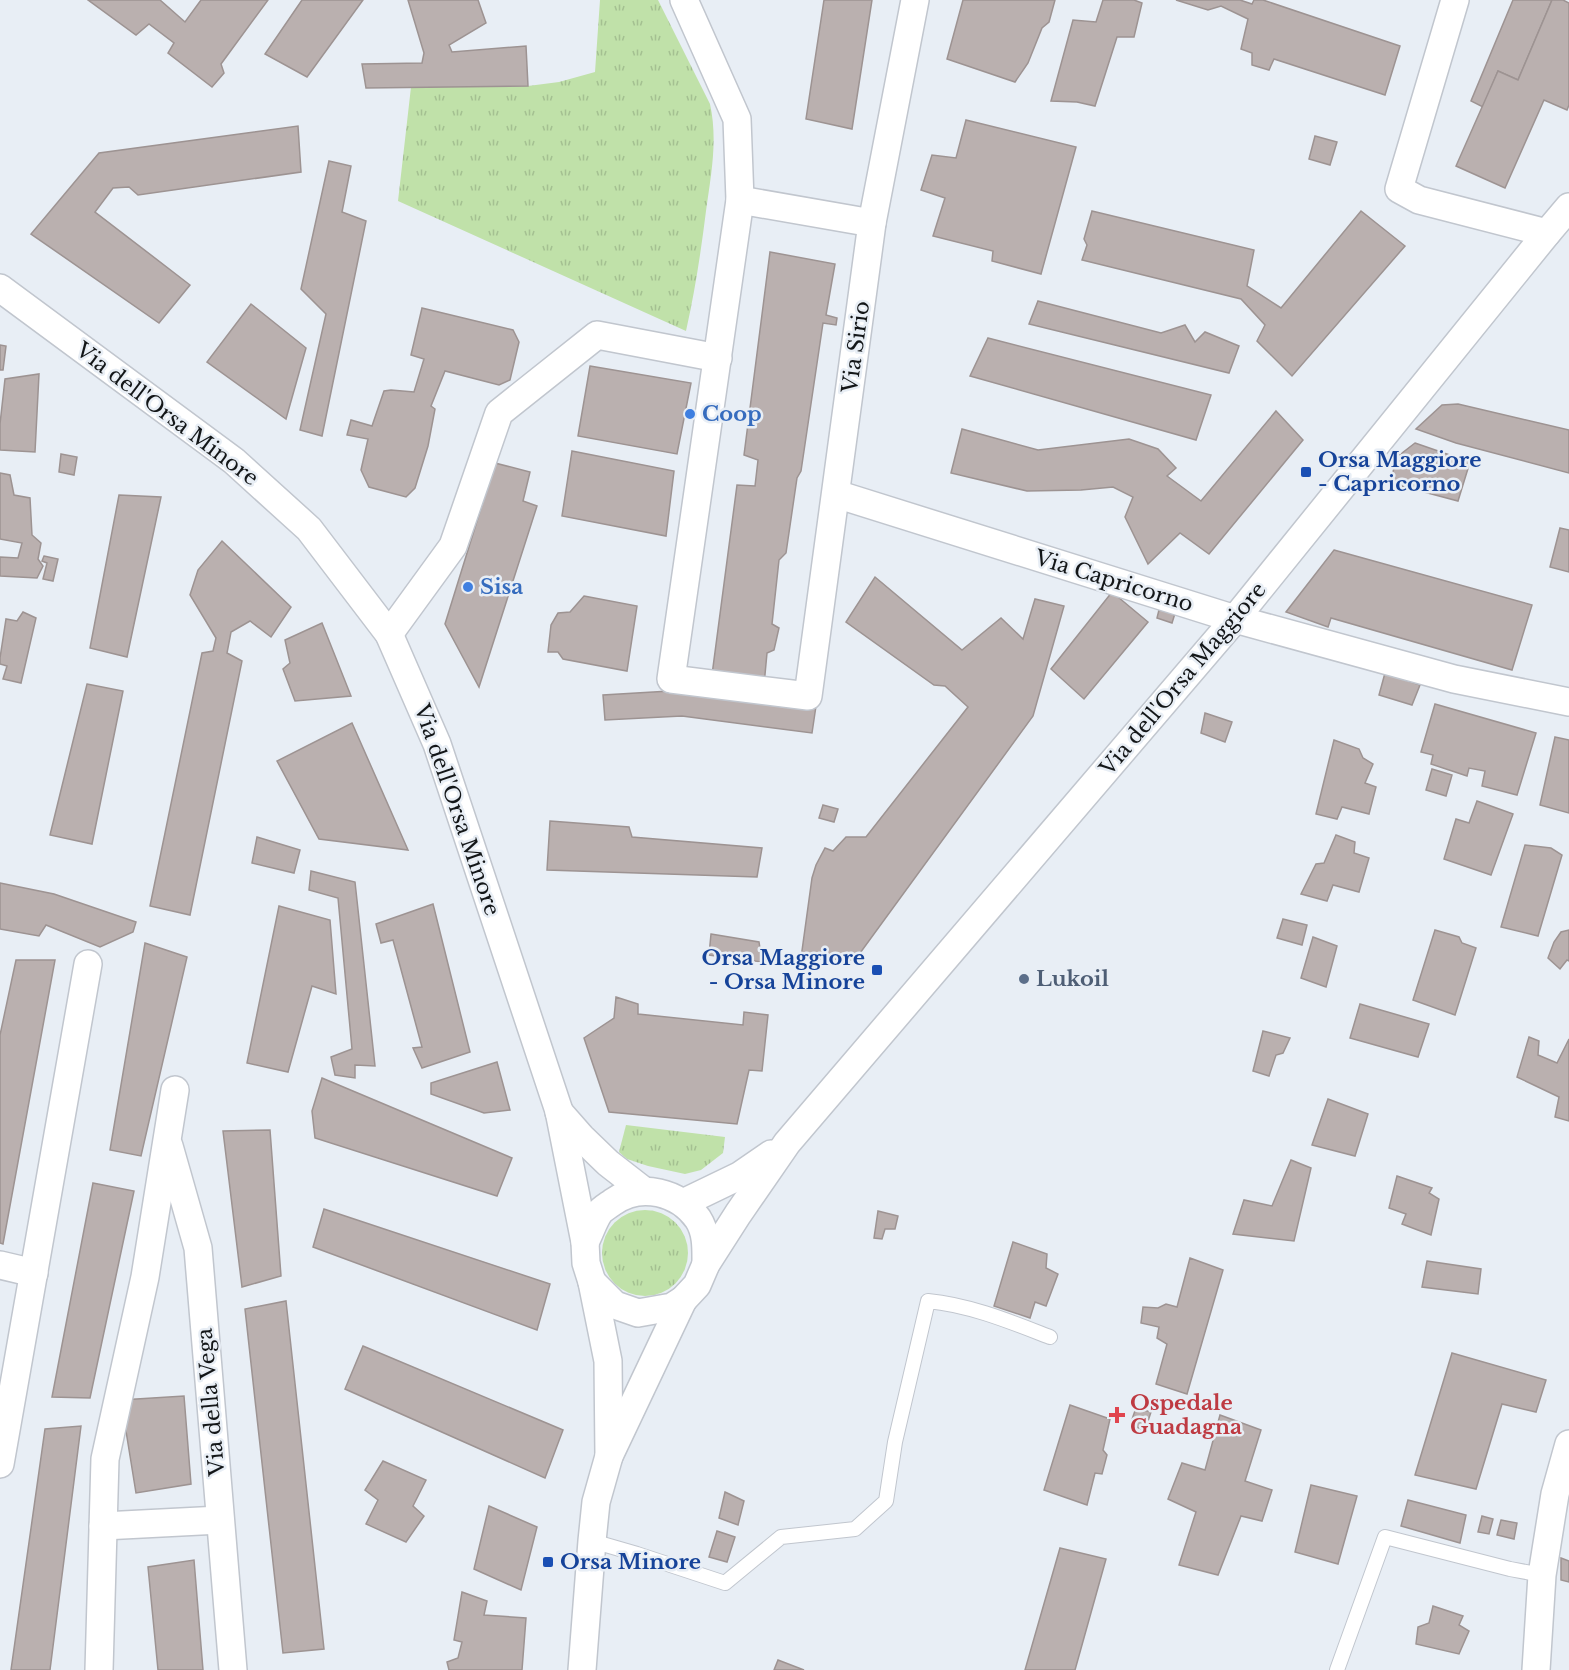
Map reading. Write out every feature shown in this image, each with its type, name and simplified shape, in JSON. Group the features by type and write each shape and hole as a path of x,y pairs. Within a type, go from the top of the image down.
{"street":[{"path":"389,634 453,546 499,412 597,335 718,358 740,200 737,119 684,0"},
{"name":"Via Sirio","path":"718,358 672,679 808,696 872,223 915,0"},
{"path":"1455,0 1399,189 1419,200 1546,232"},
{"path":"740,200 872,223"},
{"name":"Via dell'Orsa Maggiore","path":"787,1143 1235,619 1546,232 1569,207"},
{"name":"Via dell'Orsa Minore","path":"0,288 234,461 309,529 389,634 438,744 559,1111"},
{"name":"Via Capricorno","path":"836,494 1235,619 1454,679 1569,702"},
{"path":"0,1464 88,964"},
{"path":"99,1670 105,1459 145,1277 175,1090"},
{"path":"559,1111 581,1137 608,1163 644,1191"},
{"path":"559,1111 585,1242 585,1263 592,1282 608,1360 609,1456"},
{"name":"Via della Vega","path":"167,1138 198,1248 233,1670"},
{"path":"683,1203 739,1176 787,1143"},
{"path":"592,1282 615,1305 638,1312 672,1307 683,1300 697,1285 706,1264 787,1143"},
{"path":"585,1242 600,1212 622,1195 644,1191 661,1192 683,1203 698,1220 705,1238 706,1264"},
{"path":"0,1265 34,1273"},
{"path":"582,1670 596,1502 609,1456 683,1300"},
{"path":"1536,1670 1542,1575 1555,1494 1569,1444"},
{"path":"103,1526 220,1520"}],"lane":[{"path":"592,1541 725,1583 781,1537 855,1529 886,1501 895,1442 928,1301 950,1303 1050,1337"},
{"path":"1337,1670 1385,1537 1542,1575"}],"green space":[{"path":"600,0 658,0 710,104 714,144 712,171 698,271 686,331 398,201 411,87 528,86 559,82 595,72"},
{"path":"626,1125 725,1137 723,1153 701,1170 685,1174 648,1166 627,1159 619,1152"},
{"path":"637,1210 653,1210 676,1222 685,1236 688,1253 685,1270 676,1284 653,1296 637,1296 621,1289 609,1277 602,1261 602,1245 609,1229 621,1217"}],"building":[{"path":"88,0 160,0 185,22 201,0 268,0 221,64 224,73 212,87 168,53 174,43 149,24 136,35"},
{"path":"302,0 363,0 307,77 265,54"},
{"path":"408,0 478,0 486,23 449,45 452,52 526,46 528,86 366,88 362,64 422,63 424,53"},
{"path":"824,0 872,0 852,129 806,119"},
{"path":"963,0 1055,0 1049,22 1042,28 1028,63 1015,82 947,59"},
{"path":"1103,0 1134,0 1142,3 1134,37 1117,37 1095,106 1077,102 1051,101 1073,20 1096,22"},
{"path":"1176,0 1240,0 1252,4 1254,0 1263,0 1400,46 1385,95 1274,59 1269,70 1252,65 1252,53 1241,49 1248,19 1221,6 1208,10"},
{"path":"1513,0 1552,0 1518,80 1498,71 1483,107 1471,101"},
{"path":"1552,0 1563,0 1569,3 1569,105 1567,110 1544,100 1505,188 1456,166 1498,71 1518,80"},
{"path":"966,120 1076,147 1041,274 992,261 993,251 933,236 945,198 921,190 932,155 956,158"},
{"path":"298,126 301,172 138,195 129,187 113,188 95,212 190,285 159,323 31,234 99,153"},
{"path":"1315,136 1337,142 1330,165 1309,159"},
{"path":"329,161 351,166 342,212 366,221 322,436 300,430 326,314 301,289"},
{"path":"1092,211 1254,250 1247,286 1281,308 1361,211 1405,246 1292,376 1257,341 1265,325 1241,299 1082,260 1087,245 1084,239"},
{"path":"770,252 835,264 826,315 837,318 836,325 823,323 786,553 779,560 772,624 779,628 774,650 767,653 764,685 712,675 737,485 755,486 758,460 744,455"},
{"path":"1038,301 1161,333 1185,325 1195,342 1205,332 1239,346 1229,373 1029,324"},
{"path":"251,304 306,348 286,419 207,362"},
{"path":"422,308 513,330 519,342 510,380 499,385 445,371 431,406 435,409 428,446 415,488 406,497 369,487 361,470 368,439 347,435 351,420 372,426 384,391 414,392 424,359 411,355"},
{"path":"988,338 1211,395 1196,440 970,376"},
{"path":"0,345 6,346 3,370 0,370"},
{"path":"590,366 691,383 677,454 578,436"},
{"path":"39,374 35,452 0,450 0,424 5,379"},
{"path":"1458,404 1569,430 1569,473 1456,443 1416,429 1442,405"},
{"path":"1276,411 1303,440 1209,554 1180,533 1148,564 1125,517 1133,497 1113,487 1027,491 951,473 962,429 1038,450 1129,439 1158,449 1176,468 1167,476 1201,501"},
{"path":"1415,443 1470,462 1458,501 1390,483 1397,457"},
{"path":"572,451 674,471 666,536 562,516"},
{"path":"61,454 77,457 74,475 59,472"},
{"path":"495,463 530,472 523,501 537,506 479,687 445,624"},
{"path":"0,473 10,475 14,495 30,498 32,535 41,543 38,559 43,566 37,578 0,576 0,557 18,558 22,543 0,539"},
{"path":"119,495 161,497 127,657 90,648"},
{"path":"1560,528 1569,530 1569,572 1550,567"},
{"path":"222,541 291,607 271,637 250,621 231,632 227,653 242,661 190,915 150,906 202,653 213,651 216,638 190,595 198,570"},
{"path":"1334,550 1532,605 1512,670 1331,618 1328,627 1286,612"},
{"path":"44,556 58,559 53,581 43,579 47,563 42,561"},
{"path":"875,577 962,650 1001,618 1023,639 1035,599 1064,606 1033,716 855,960 801,958 812,878 825,848 833,851 846,837 866,837 968,707 945,686 934,685 846,622"},
{"path":"1112,592 1148,622 1084,699 1051,669"},
{"path":"584,596 637,606 627,671 563,659 558,652 548,652 551,625 558,613 570,612"},
{"path":"1161,602 1177,607 1172,623 1157,618"},
{"path":"23,612 36,618 21,683 3,679 7,666 0,664 0,658 6,619 17,621"},
{"path":"322,623 351,696 295,701 283,669 290,663 285,640"},
{"path":"1385,673 1420,685 1412,705 1379,695"},
{"path":"87,684 123,691 92,844 50,835"},
{"path":"670,691 816,706 812,733 682,716 605,720 603,695"},
{"path":"1435,704 1536,733 1517,795 1482,786 1485,771 1469,768 1467,776 1431,764 1433,755 1421,752"},
{"path":"1205,713 1232,722 1225,742 1201,733"},
{"path":"352,723 408,850 319,839 277,761"},
{"path":"1555,737 1569,740 1569,813 1540,805"},
{"path":"1334,740 1359,749 1363,758 1373,764 1365,783 1376,787 1369,814 1342,807 1337,819 1316,814"},
{"path":"1432,769 1452,775 1446,796 1426,790"},
{"path":"1477,801 1513,814 1491,875 1444,859 1456,819 1469,823"},
{"path":"823,805 838,809 834,822 819,818"},
{"path":"550,821 629,827 632,837 762,848 757,877 547,870"},
{"path":"1336,835 1355,842 1354,853 1369,858 1359,892 1333,885 1327,901 1301,894 1316,864 1324,863"},
{"path":"257,837 300,850 294,873 252,863"},
{"path":"1525,845 1551,848 1562,855 1538,936 1501,927"},
{"path":"311,871 355,882 375,1066 355,1065 355,1078 335,1075 331,1057 352,1049 338,898 309,890"},
{"path":"0,883 54,894 136,922 133,932 100,947 46,925 39,936 0,929"},
{"path":"433,904 470,1052 422,1068 413,1048 422,1047 393,940 381,943 376,924"},
{"path":"279,906 330,920 336,994 312,986 288,1072 247,1063"},
{"path":"1283,919 1307,925 1302,945 1277,938"},
{"path":"1435,930 1459,937 1462,943 1476,948 1455,1015 1413,1000"},
{"path":"1569,930 1569,961 1567,960 1560,969 1548,958 1561,932"},
{"path":"711,934 759,942 762,962 709,955"},
{"path":"1313,937 1337,946 1326,987 1301,978"},
{"path":"145,943 187,957 141,1156 110,1150"},
{"path":"16,960 55,960 3,1244 0,1243 0,1035"},
{"path":"616,997 638,1004 638,1014 743,1025 744,1012 768,1015 762,1071 749,1070 737,1124 609,1112 584,1038 614,1018"},
{"path":"1360,1004 1429,1024 1418,1057 1350,1038"},
{"path":"1263,1031 1290,1038 1283,1053 1276,1055 1269,1076 1253,1071"},
{"path":"1529,1037 1539,1041 1538,1055 1557,1063 1569,1039 1569,1121 1555,1117 1559,1097 1517,1077"},
{"path":"497,1062 510,1110 484,1113 431,1094 431,1083"},
{"path":"322,1078 512,1158 497,1196 315,1138 312,1111"},
{"path":"1328,1099 1368,1114 1355,1156 1312,1145"},
{"path":"270,1130 281,1276 242,1287 223,1131"},
{"path":"1291,1160 1311,1168 1294,1241 1233,1234 1244,1200 1272,1206"},
{"path":"1397,1176 1432,1188 1429,1193 1439,1199 1431,1235 1402,1224 1406,1214 1389,1208"},
{"path":"93,1183 134,1191 90,1398 52,1397"},
{"path":"324,1209 550,1284 537,1330 313,1247"},
{"path":"878,1211 898,1216 895,1229 885,1229 882,1239 874,1238"},
{"path":"1013,1242 1047,1254 1046,1268 1058,1274 1046,1306 1035,1302 1030,1318 994,1306"},
{"path":"1190,1258 1223,1270 1187,1394 1156,1384 1167,1344 1157,1338 1159,1327 1141,1323 1143,1307 1158,1308 1166,1304 1177,1307"},
{"path":"1427,1261 1481,1269 1478,1294 1422,1287"},
{"path":"286,1301 324,1649 283,1653 245,1309"},
{"path":"363,1346 563,1430 545,1478 345,1389"},
{"path":"1452,1353 1546,1380 1536,1412 1502,1404 1476,1489 1415,1475"},
{"path":"184,1396 191,1484 136,1493 121,1400"},
{"path":"1070,1405 1110,1419 1103,1450 1107,1455 1102,1474 1095,1473 1087,1505 1044,1490"},
{"path":"1136,1408 1151,1412 1145,1430 1130,1425"},
{"path":"1220,1415 1261,1430 1245,1481 1272,1490 1262,1521 1241,1516 1218,1575 1179,1565 1196,1512 1168,1499 1182,1463 1205,1470"},
{"path":"81,1426 50,1670 11,1670 45,1429"},
{"path":"383,1461 426,1480 413,1506 424,1516 406,1542 366,1524 378,1500 365,1490"},
{"path":"1311,1485 1357,1496 1338,1564 1295,1552"},
{"path":"725,1492 744,1501 738,1525 719,1518"},
{"path":"1408,1500 1466,1515 1460,1543 1401,1526"},
{"path":"489,1506 537,1527 521,1590 474,1569"},
{"path":"1482,1516 1493,1519 1489,1534 1478,1532"},
{"path":"1501,1520 1517,1523 1514,1539 1497,1535"},
{"path":"717,1531 735,1537 727,1562 709,1557"},
{"path":"1060,1548 1106,1559 1075,1670 1025,1670"},
{"path":"1561,1558 1569,1561 1569,1582 1561,1580"},
{"path":"194,1560 203,1670 158,1670 148,1567"},
{"path":"462,1592 487,1601 484,1615 526,1618 522,1670 449,1670 447,1662 458,1658 462,1642 454,1640"},
{"path":"1433,1606 1463,1616 1459,1625 1469,1631 1459,1654 1416,1644 1418,1627 1429,1623"},
{"path":"778,1660 804,1670 774,1670"}],"place":[{"name":"Coop","path":"690,414"},
{"name":"Orsa Maggiore - Capricorno","path":"1306,472"},
{"name":"Sisa","path":"468,587"},
{"name":"Orsa Maggiore - Orsa Minore","path":"877,970"},
{"name":"Lukoil","path":"1024,979"},
{"name":"Ospedale Guadagna","path":"1117,1415"},
{"name":"Orsa Minore","path":"548,1562"}]}
